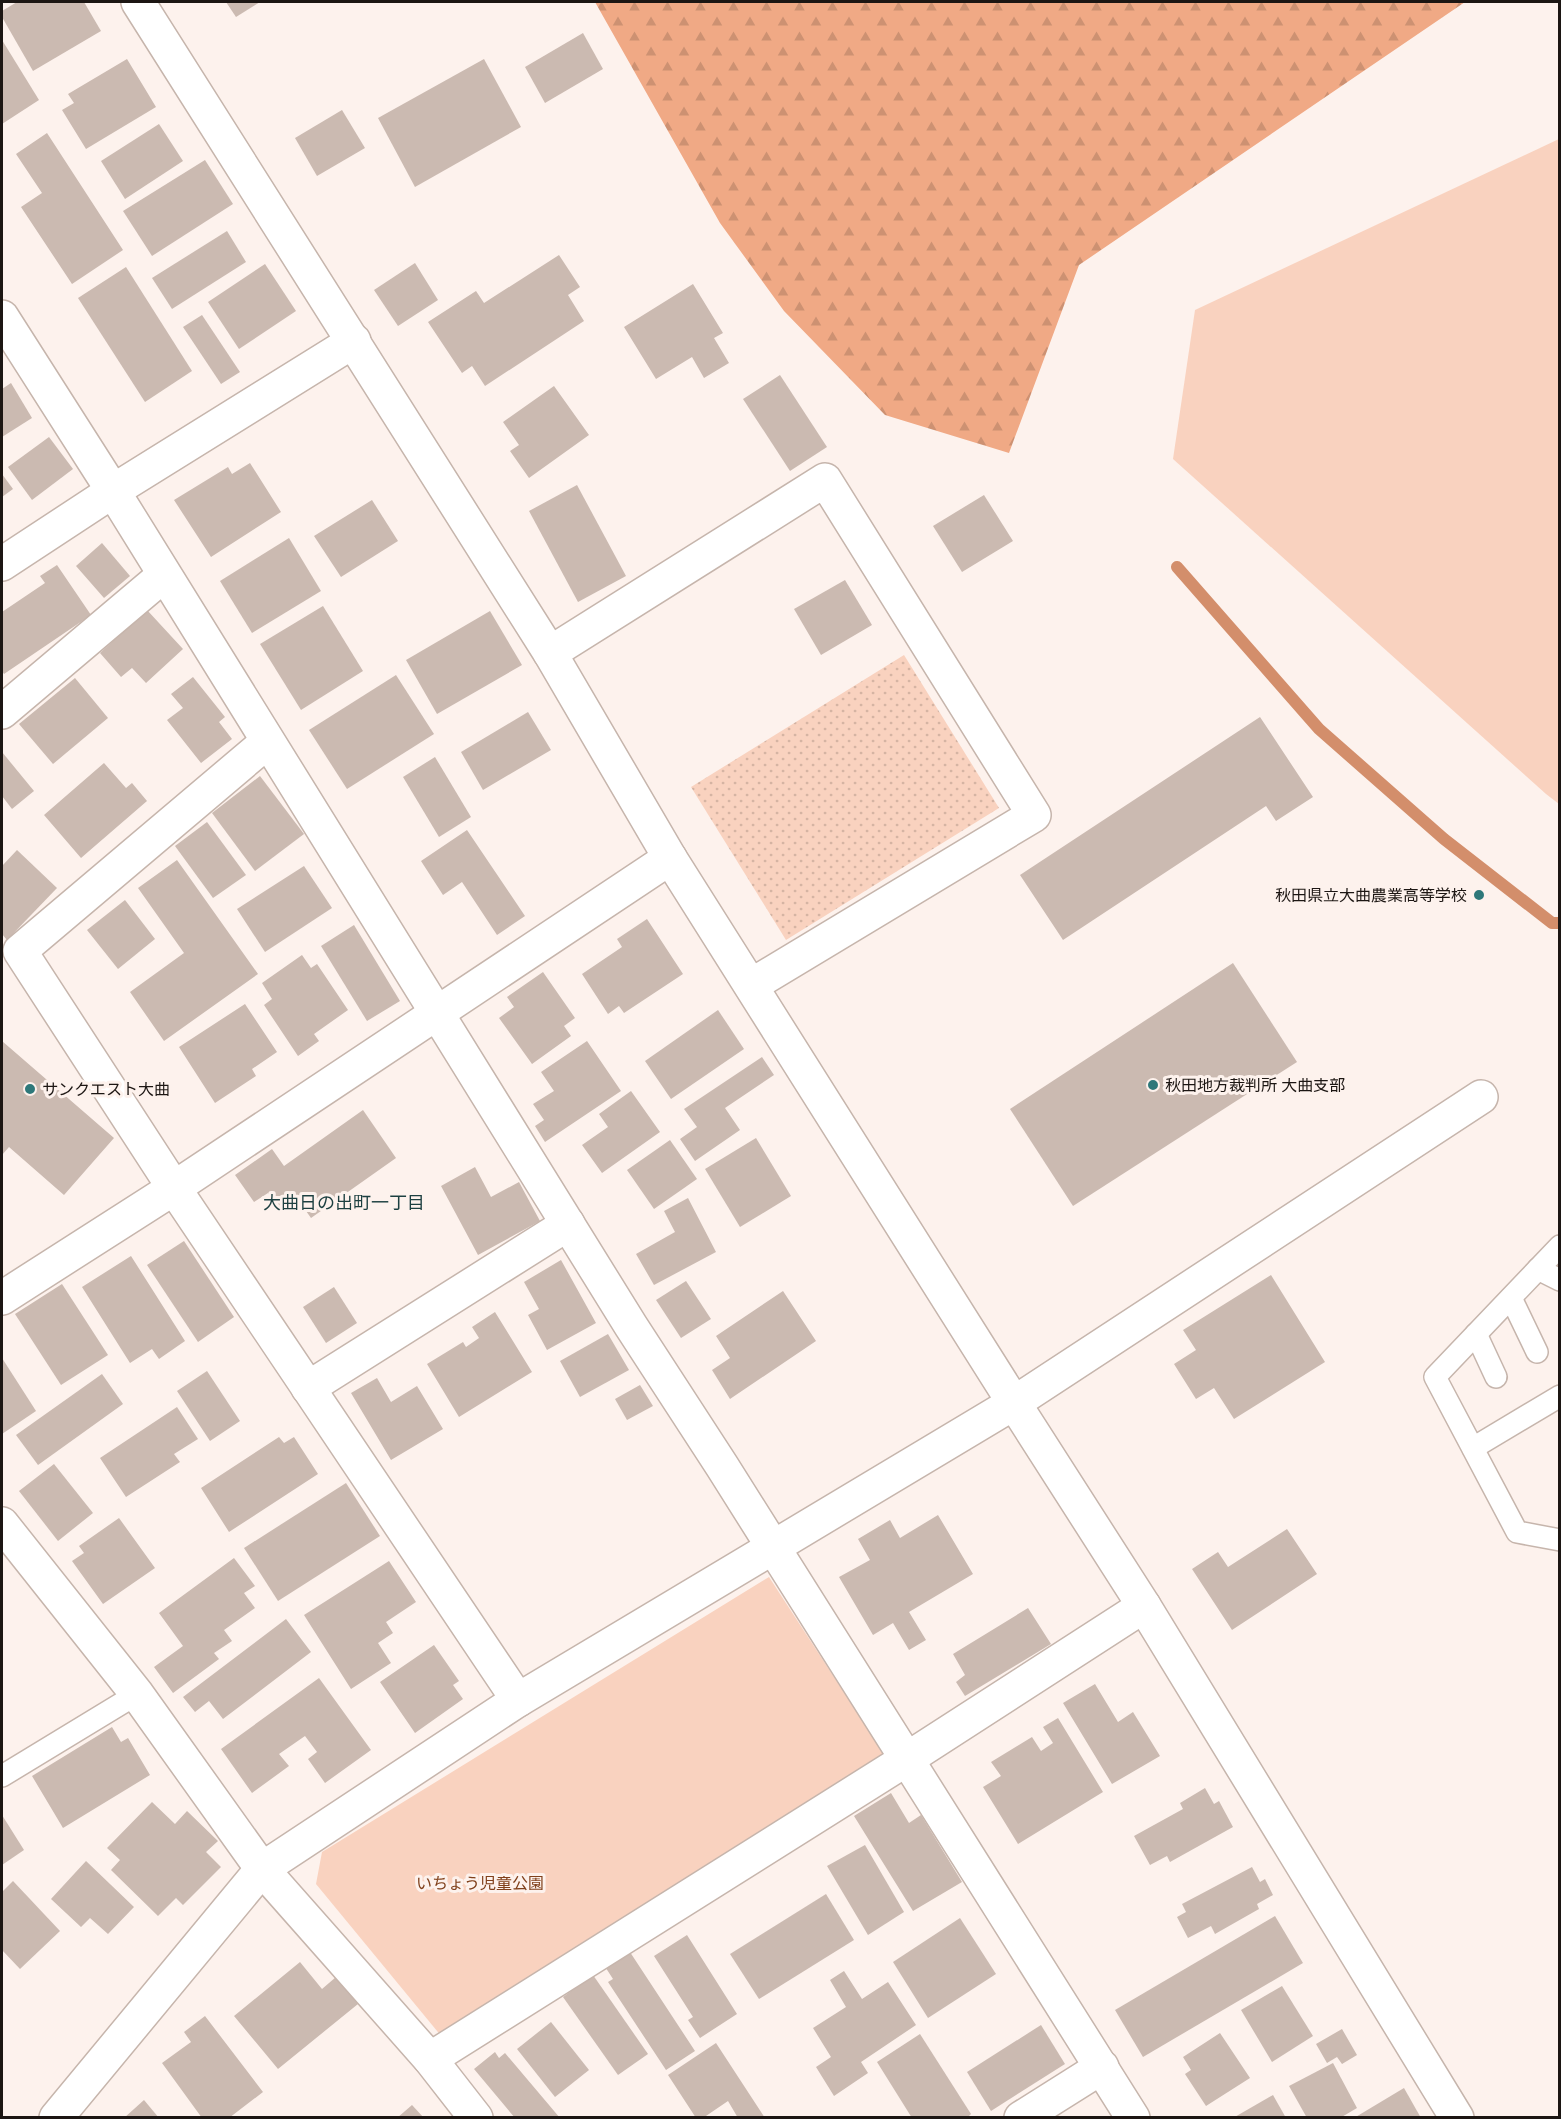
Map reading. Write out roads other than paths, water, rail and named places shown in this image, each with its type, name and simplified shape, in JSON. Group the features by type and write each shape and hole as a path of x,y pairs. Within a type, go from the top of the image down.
{"street":[{"path":"138,2 550,653 670,858 1144,1605 1457,2118"},
{"path":"2,317 436,1014 1133,2118"},
{"path":"2,564 354,341"},
{"path":"550,653 825,480 1034,815 752,985"},
{"path":"2,712 164,575"},
{"path":"267,742 21,951 174,1188 518,1700"},
{"path":"2,1298 174,1188 670,858"},
{"path":"56,2118 262,1869 518,1700 1014,1403 1481,1097"},
{"path":"308,1388 568,1224"},
{"path":"2,1524 137,1694 262,1869 430,2059 476,2118"},
{"path":"430,2059 907,1759 1144,1605"},
{"path":"1021,2118 1102,2067"}],"lane":[{"path":"1560,1246 1435,1377 1517,1532 1560,1540"},
{"path":"1538,1269 1560,1280"},
{"path":"1511,1298 1537,1352"},
{"path":"1476,1334 1496,1377"},
{"path":"1473,1448 1560,1396"},
{"path":"2,1776 137,1694"}],"waterway":[{"path":"1177,567 1319,729 1444,839 1552,923 1560,923"}],"place":[{"name":"秋田県立大曲農業高等学校","path":"1479,895"},
{"name":"秋田地方裁判所 大曲支部","path":"1153,1085"},
{"name":"サンクエスト大曲","path":"30,1089"}],"district":[{"name":"大曲日の出町一丁目","path":"344,1202"}],"park label":[{"name":"いちょう児童公園","path":"480,1883"}]}
